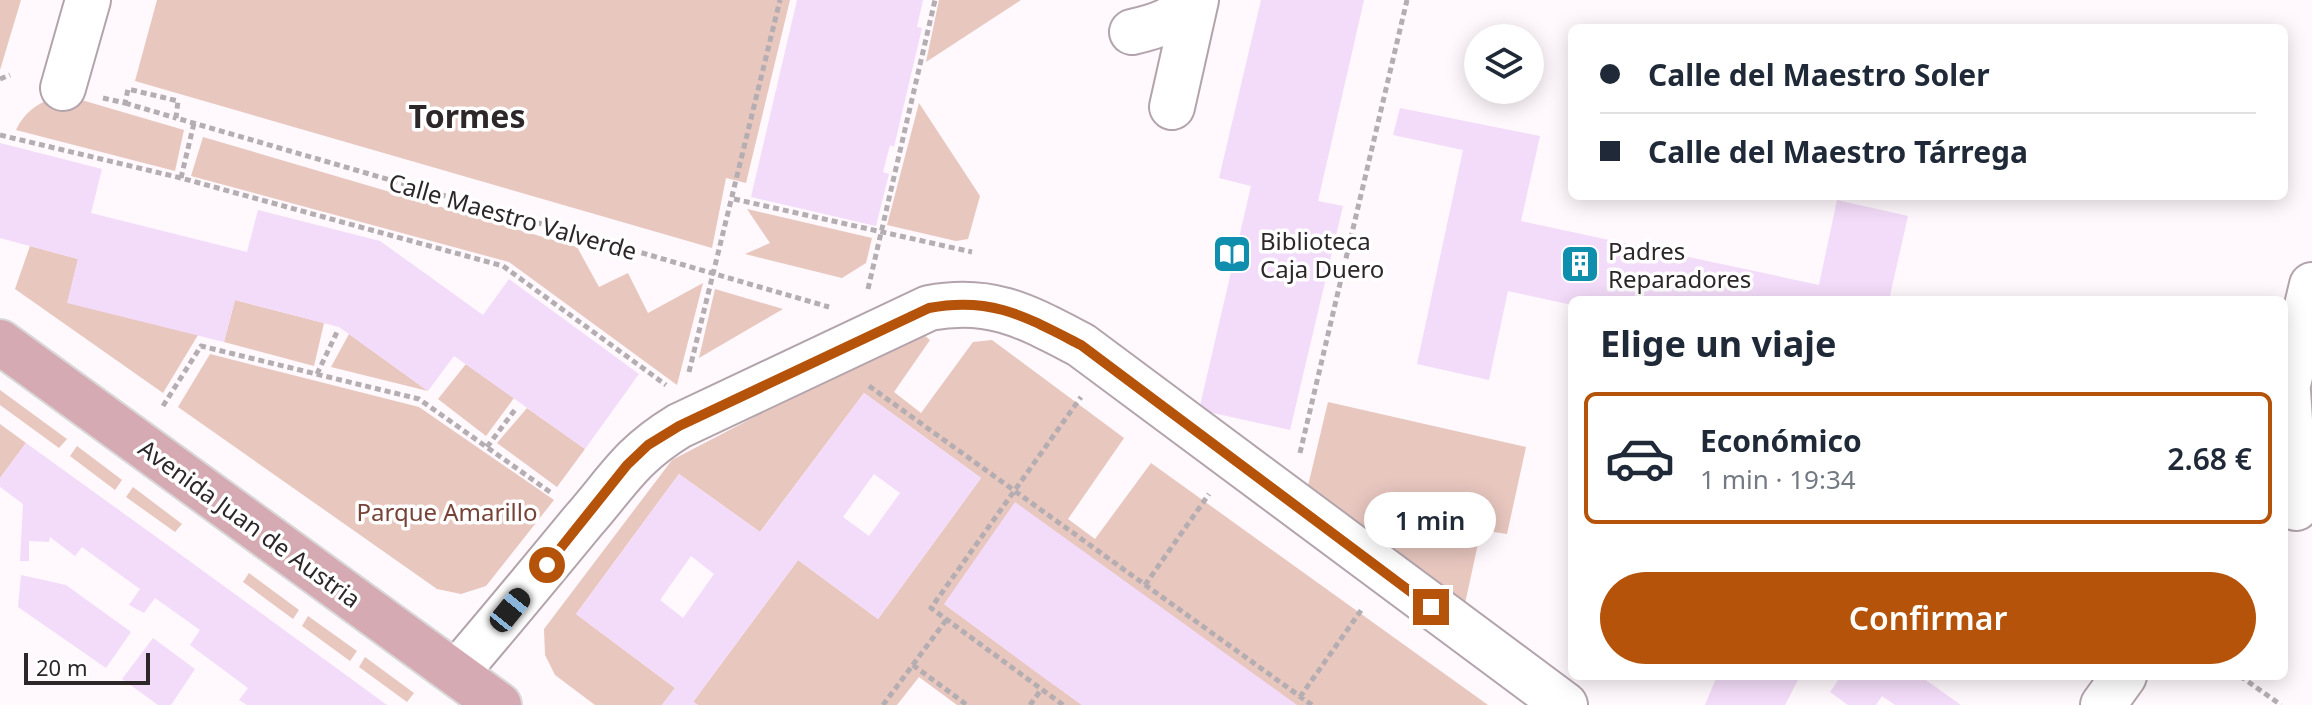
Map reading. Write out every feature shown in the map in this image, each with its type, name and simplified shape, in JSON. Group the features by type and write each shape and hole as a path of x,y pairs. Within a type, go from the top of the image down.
{"main road":[{"name":"Avenida Juan de Austria","path":"0,342 499,705"}],"street":[{"path":"63,88 88,0"},
{"path":"1132,32 1160,26 1180,14 1194,0"},
{"path":"1172,107 1194,0"},
{"path":"2297,510 2295,391 2300,336 2312,285"},
{"path":"456,673 627,465 648,445 679,426 929,308 953,303 988,304 1031,318 1081,345 1565,705"},
{"path":"2103,705 2121,680"}],"path":[{"path":"688,375 734,199 780,0"},
{"path":"868,291 935,0"},
{"path":"1300,455 1407,0"},
{"path":"0,79 10,75"},
{"name":"Calle Maestro Valverde","path":"63,88 125,103 834,309"},
{"name":"Calle Maestro Valverde","path":"125,103 128,89 178,101 176,118"},
{"path":"181,178 194,123"},
{"path":"0,135 181,178 503,266 676,393"},
{"path":"734,199 972,252"},
{"path":"317,374 337,332"},
{"path":"163,406 201,346 419,399 587,517"},
{"path":"1063,705 931,608 1082,396 1119,376"},
{"path":"867,384 1312,705"},
{"path":"487,447 517,407"},
{"path":"1145,585 1211,492"},
{"path":"1300,697 1368,602"},
{"path":"883,705 947,619"},
{"path":"1215,646 1220,639"},
{"path":"913,665 967,705"},
{"path":"2246,680 2281,705"},
{"path":"1030,705 1041,690"}],"green space":[{"path":"0,0 21,0 0,70"},
{"path":"157,0 790,0 746,183 726,178 712,248 135,81"},
{"path":"939,0 1021,0 926,62"},
{"path":"61,94 184,130 175,171 16,130 34,108"},
{"path":"919,103 980,196 968,239 956,241 887,225"},
{"path":"203,137 577,247 599,287 628,273 648,313 703,283 677,385 509,262 191,176"},
{"path":"747,209 872,238 866,263 842,278 745,254 770,243"},
{"path":"30,246 78,259 68,302 198,335 163,393 15,289"},
{"path":"715,289 783,309 699,358"},
{"path":"235,300 324,323 314,366 224,342"},
{"path":"919,331 930,340 894,392 921,413 973,342 992,340 1124,438 1068,519 1095,539 1151,463 1488,705 1297,705 944,604 1082,705 957,705 919,677 897,705 698,705 693,702 798,560 878,619 981,478 864,393 760,532 679,474 576,614 675,688 662,705 595,705 555,675 545,655 544,629 672,460"},
{"path":"349,334 428,391 331,367"},
{"name":"Parque Amarillo","path":"210,354 419,407 554,500 486,586 461,594 437,589 178,407"},
{"path":"466,364 514,398 486,436 438,399"},
{"path":"0,390 67,439 59,448 0,405"},
{"path":"1328,402 1526,447 1507,534 1481,530 1464,608 1307,490"},
{"path":"527,408 585,449 557,487 497,443"},
{"path":"0,424 26,443 0,478"},
{"path":"77,446 122,480 115,490 70,456"},
{"path":"133,487 182,524 175,532 126,497"},
{"path":"249,573 299,610 293,619 243,582"},
{"path":"308,616 357,651 350,661 302,626"},
{"path":"365,657 414,693 407,702 359,667"}],"building":[{"path":"797,0 923,0 917,27 922,28 894,147 890,145 883,172 889,174 876,226 751,197"},
{"path":"1261,0 1364,0 1318,201 1343,206 1290,430 1199,410 1251,186 1219,178"},
{"name":"Padres Reparadores","path":"1400,108 1540,136 1521,221 1819,285 1837,200 1908,216 1890,296 1568,296 1568,304 1508,291 1489,380 1417,364 1463,150 1393,135"},
{"path":"0,143 102,169 91,213 247,252 258,210 380,241 483,315 509,279 639,374 585,449 454,356 428,391 339,327 235,300 224,342 67,303 78,259 0,238"},
{"path":"864,393 981,478 878,619 798,560 693,702 698,705 662,705 675,688 576,614 679,474 760,532","holes":["874,474 900,493 869,536 843,517","691,556 714,574 683,618 660,600"]},
{"path":"26,443 387,705 247,705 239,700 248,688 190,645 200,630 155,598 144,613 129,605 140,589 82,547 75,556 50,537 49,542 29,541 29,561 20,561 23,504 0,487 0,478"},
{"path":"1015,502 1297,705 1082,705 1047,680 944,604"},
{"path":"21,575 66,585 131,632 106,668 18,607"},
{"path":"153,638 195,669 171,705 158,705 122,679"},
{"path":"1715,680 1798,680 1785,705 1705,705"},
{"path":"1838,680 1926,680 1961,705 1895,705 1882,696 1876,705 1848,705 1830,692"}],"place":[{"name":"Biblioteca Caja Duero","path":"1232,254"},
{"name":"Padres Reparadores","path":"1580,264"}],"district":[{"name":"Tormes","path":"467,115"}],"route":[{"path":"547,565 627,465 648,445 679,426 929,308 953,303 988,304 1031,318 1081,345 1431,607"}]}
